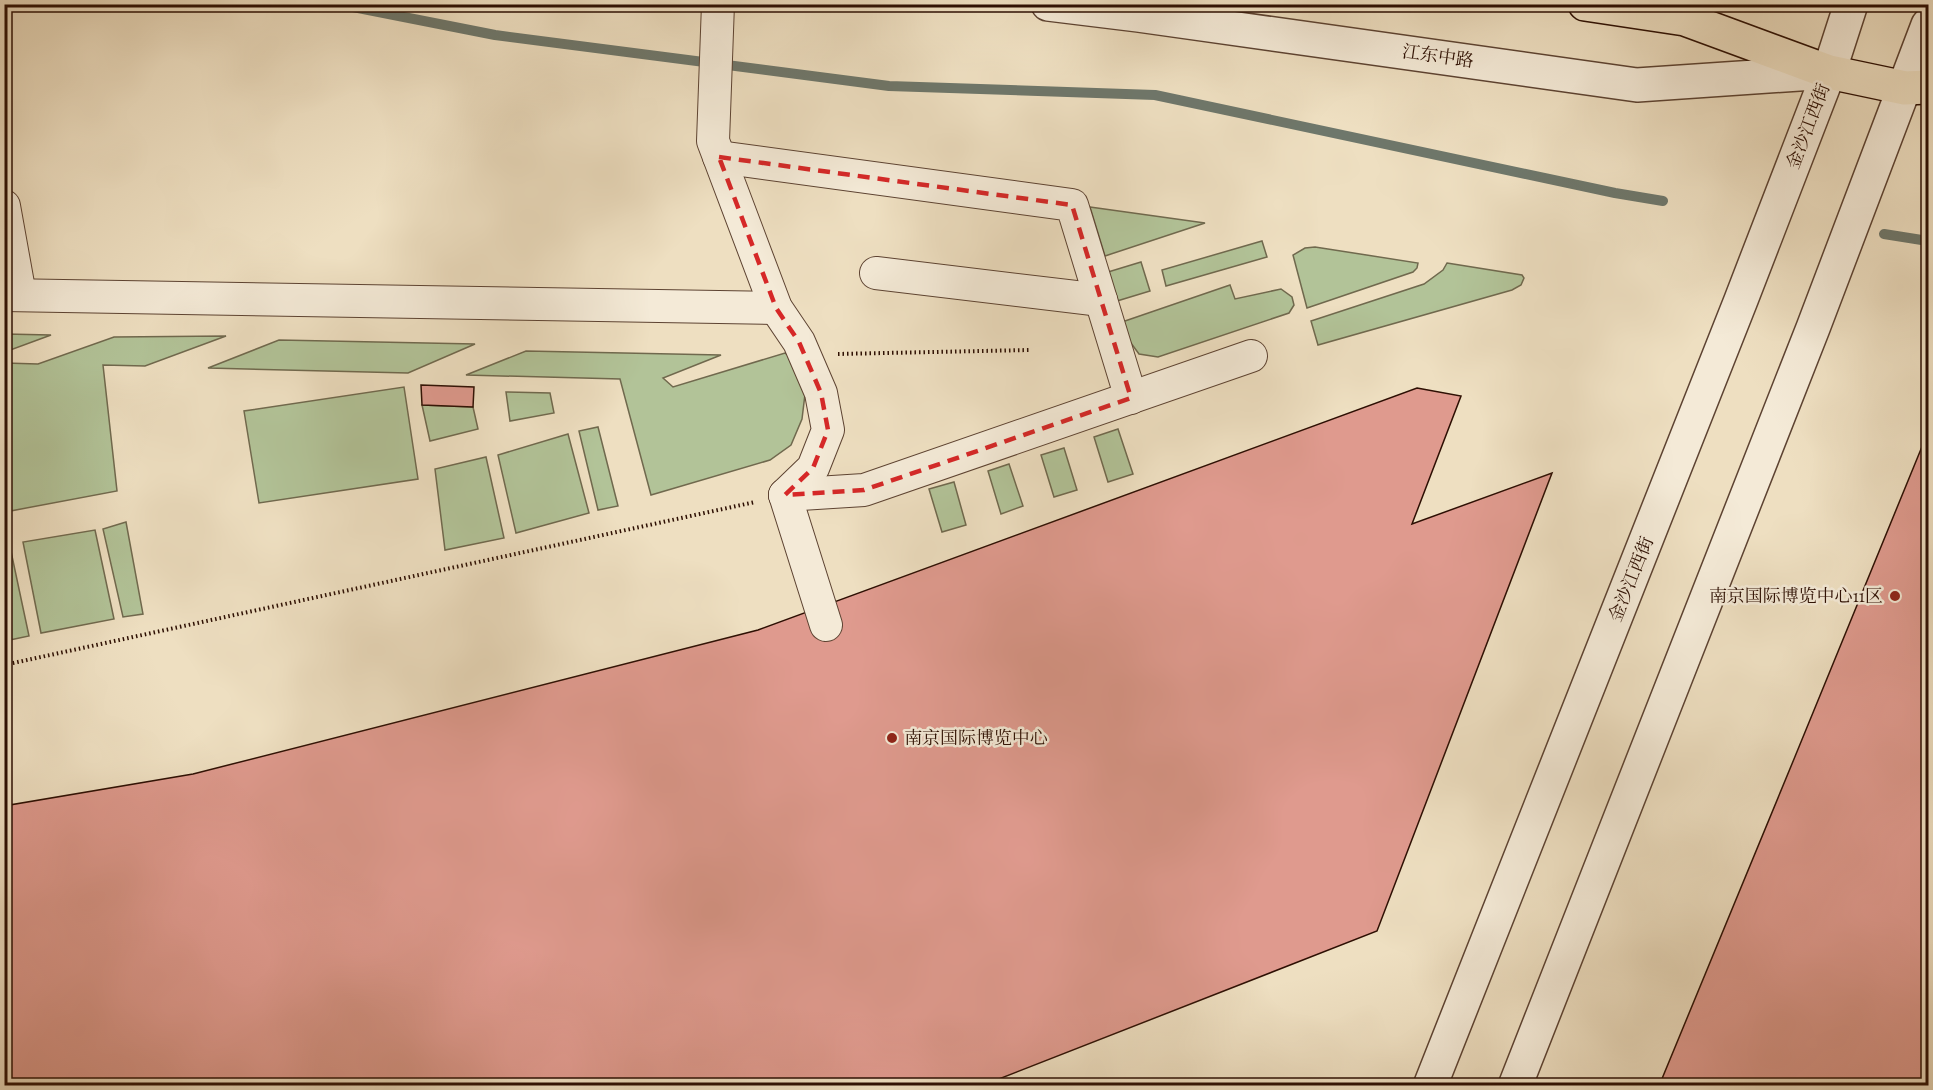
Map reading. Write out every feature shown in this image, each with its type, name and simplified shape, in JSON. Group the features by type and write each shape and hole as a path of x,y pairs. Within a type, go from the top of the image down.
{"main road":[{"name":"江东中路","path":"1585,4 1685,18 1829,72 1921,91"}],"street":[{"path":"718,4 713,141 776,308 799,342 821,393 828,430 813,468 785,495"},
{"name":"江东中路","path":"1048,4 1637,85 1829,72"},
{"name":"金沙江西街","path":"1430,1086 1829,72 1851,4"},
{"path":"1515,1086 1813,328 1921,91 1929,25"},
{"path":"719,157 1072,205 1131,398"},
{"path":"4,206 12,295 776,308"},
{"path":"876,273 1101,300"},
{"path":"785,495 864,490 1251,356"},
{"path":"785,495 826,625"}],"path":[{"path":"804,354 1029,350"},
{"path":"4,665 785,495"}],"highlighted area":[{"path":"719,157 1072,205 1131,398 864,490 785,495 813,468 828,430 821,393 799,342 776,308"}],"green space":[{"path":"1090,207 1205,223 1105,256"},
{"path":"1262,241 1267,257 1166,286 1162,270"},
{"path":"1315,247 1418,263 1413,272 1307,308 1293,255 1305,248"},
{"path":"1141,262 1150,291 1117,301 1108,272"},
{"path":"1447,263 1522,275 1524,278 1521,285 1512,290 1318,345 1311,321 1424,284 1443,270"},
{"path":"1230,285 1235,299 1281,289 1292,297 1294,305 1289,313 1158,357 1139,354 1128,339 1122,322"},
{"path":"5,334 51,335 5,352"},
{"path":"226,336 145,366 103,365 117,491 5,512 5,486 9,487 4,465 5,363 38,364 114,337"},
{"path":"279,340 475,344 408,373 208,368"},
{"path":"526,351 721,355 663,378 673,387 785,353 790,356 805,394 802,419 791,445 770,460 651,495 620,379 466,375"},
{"path":"404,387 418,479 259,503 244,411"},
{"path":"506,392 550,393 554,413 510,421"},
{"path":"422,405 473,407 478,429 430,441"},
{"path":"598,427 618,506 598,510 579,431"},
{"path":"1118,429 1133,474 1108,482 1094,437"},
{"path":"568,434 589,513 516,533 498,455"},
{"path":"1064,448 1077,490 1054,497 1041,455"},
{"path":"486,457 504,538 445,550 435,469"},
{"path":"1009,464 1023,506 1001,514 988,471"},
{"path":"954,482 966,525 942,532 929,489"},
{"path":"126,522 143,614 123,617 103,529"},
{"path":"95,530 114,619 41,633 23,542"},
{"path":"9,542 29,636 5,641 4,543"}],"building":[{"path":"421,385 474,387 473,407 422,405"},
{"name":"南京国际博览中心","path":"1417,388 1461,396 1412,524 1552,473 1377,931 981,1086 4,1086 4,806 193,774 758,630"},
{"name":"南京国际博览中心11区","path":"1928,432 1928,1086 1659,1086 1794,759"}],"waterway":[{"path":"338,4 495,35 889,86 1155,95 1615,193 1663,201"},
{"path":"1884,234 1928,241"}],"place":[{"name":"南京国际博览中心11区","path":"1895,596"},
{"name":"南京国际博览中心","path":"892,738"}]}
